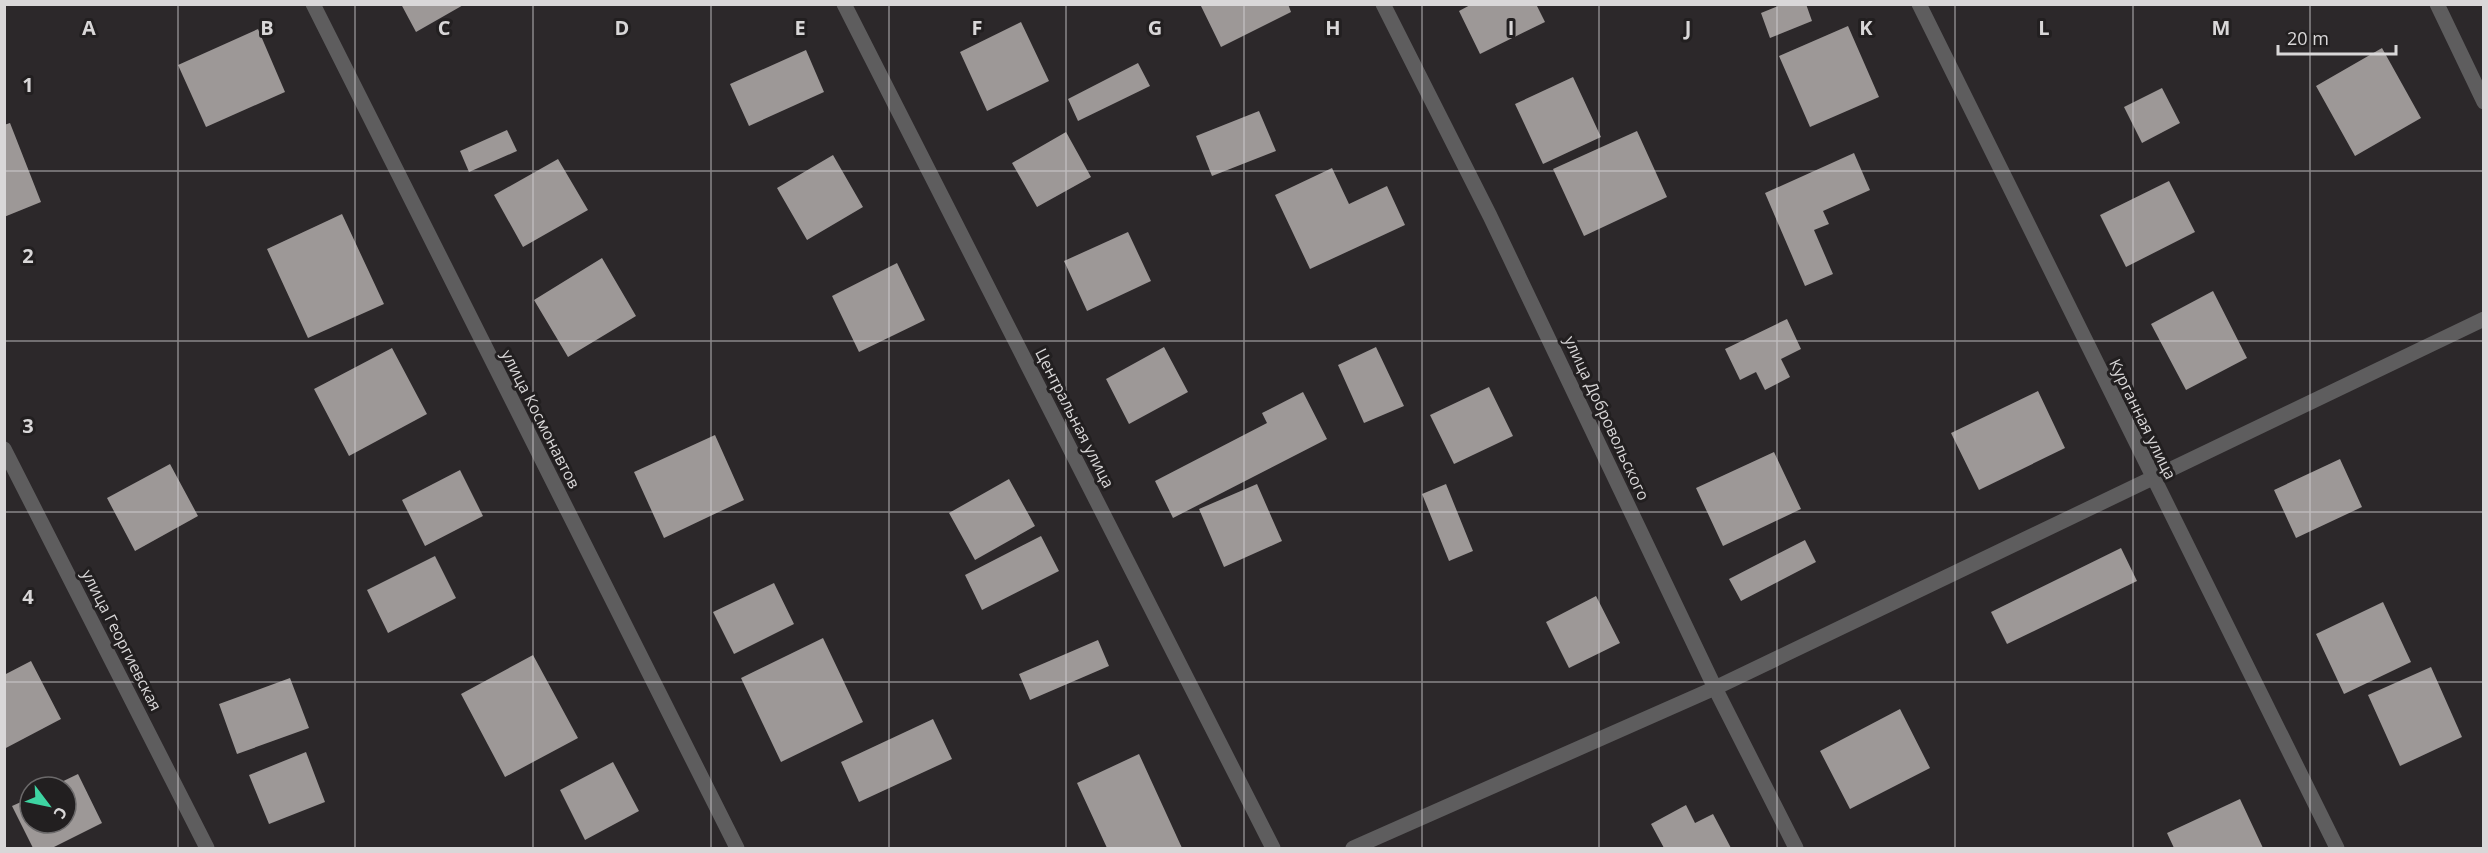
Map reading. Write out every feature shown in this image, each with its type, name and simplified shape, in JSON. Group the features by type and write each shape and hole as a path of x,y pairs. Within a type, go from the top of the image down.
{"street":[{"name":"улица Космонавтов","path":"313,4 737,849"},
{"name":"Центральная улица","path":"844,4 1273,849"},
{"name":"улица Добровольского","path":"1383,4 1490,216 1715,688 1796,849"},
{"name":"Курганная улица","path":"1919,4 2337,849"},
{"path":"2437,4 2484,102"},
{"path":"1353,849 1715,688 2153,480 2484,319"},
{"name":"улица Георгиевская","path":"4,449 207,849"}],"building":[{"path":"401,4 465,4 416,32"},
{"path":"1200,4 1288,4 1291,12 1221,47"},
{"path":"1472,4 1536,4 1545,22 1480,54 1459,11"},
{"path":"1783,4 1806,4 1812,21 1770,38 1761,13"},
{"path":"1021,22 1049,81 987,111 960,52"},
{"path":"1848,26 1879,97 1810,127 1779,56"},
{"path":"258,29 285,92 206,127 178,65"},
{"path":"2382,48 2421,118 2355,156 2316,86"},
{"path":"806,50 824,92 749,126 730,84"},
{"path":"1138,63 1150,86 1078,121 1068,99"},
{"path":"1573,77 1601,137 1543,164 1515,104"},
{"path":"2162,88 2180,123 2142,143 2124,107"},
{"path":"1259,111 1276,151 1212,176 1196,136"},
{"path":"10,123 41,202 4,217 4,125"},
{"path":"507,130 517,151 469,172 460,151"},
{"path":"1637,131 1667,197 1584,236 1553,169"},
{"path":"1066,132 1091,177 1037,207 1012,163"},
{"path":"1854,153 1870,190 1823,211 1829,224 1814,230 1833,274 1805,286 1765,193"},
{"path":"833,155 863,207 807,240 777,188"},
{"path":"558,159 588,210 523,247 494,195"},
{"path":"1332,168 1349,204 1387,186 1405,225 1310,269 1275,195"},
{"path":"2169,181 2195,232 2126,267 2100,215"},
{"path":"342,214 384,304 308,338 267,249"},
{"path":"1128,232 1151,281 1087,311 1064,261"},
{"path":"602,258 636,316 568,357 534,300"},
{"path":"897,263 925,320 859,352 832,296"},
{"path":"2213,291 2247,358 2186,390 2151,324"},
{"path":"1787,319 1801,349 1781,359 1790,377 1765,390 1756,372 1740,380 1725,349"},
{"path":"1164,347 1188,392 1129,424 1106,379"},
{"path":"1376,347 1404,406 1364,423 1338,365"},
{"path":"392,348 427,414 349,456 314,389"},
{"path":"1489,387 1513,436 1454,464 1430,415"},
{"path":"2038,391 2065,448 1979,490 1951,433"},
{"path":"1303,392 1327,439 1173,518 1155,481 1267,423 1262,413"},
{"path":"715,435 744,500 664,538 634,472"},
{"path":"1774,452 1801,509 1723,546 1696,488"},
{"path":"2340,459 2362,507 2296,538 2274,490"},
{"path":"170,464 198,516 135,551 107,498"},
{"path":"460,470 483,516 425,546 402,500"},
{"path":"1009,479 1035,526 975,560 949,513"},
{"path":"1257,484 1282,541 1224,567 1199,509"},
{"path":"1446,484 1473,551 1449,561 1422,494"},
{"path":"1041,536 1059,571 982,610 965,575"},
{"path":"1805,540 1816,562 1741,601 1729,579"},
{"path":"2121,548 2137,581 2007,644 1991,612"},
{"path":"435,556 456,598 388,633 367,590"},
{"path":"774,583 794,624 734,654 713,612"},
{"path":"1596,596 1620,643 1569,668 1546,622"},
{"path":"2383,602 2411,662 2344,694 2316,634"},
{"path":"823,638 863,722 781,762 741,678"},
{"path":"1098,640 1109,666 1030,700 1019,674"},
{"path":"533,655 578,738 505,777 461,694"},
{"path":"31,661 61,719 4,749 4,675"},
{"path":"2431,667 2462,737 2400,766 2368,695"},
{"path":"290,678 309,728 237,754 219,704"},
{"path":"1900,709 1930,768 1850,809 1820,751"},
{"path":"933,719 952,759 859,802 841,762"},
{"path":"306,752 325,802 269,824 249,775"},
{"path":"1139,754 1182,848 1107,848 1077,783"},
{"path":"613,762 639,811 585,840 560,790"},
{"path":"78,774 102,823 78,835 78,775 76,775"},
{"path":"2240,799 2263,848 2174,848 2167,833"},
{"path":"18,803 18,818 12,806"},
{"path":"1686,805 1695,823 1713,814 1731,848 1664,848 1651,824"},
{"path":"26,835 78,835 52,848 33,848"}]}
